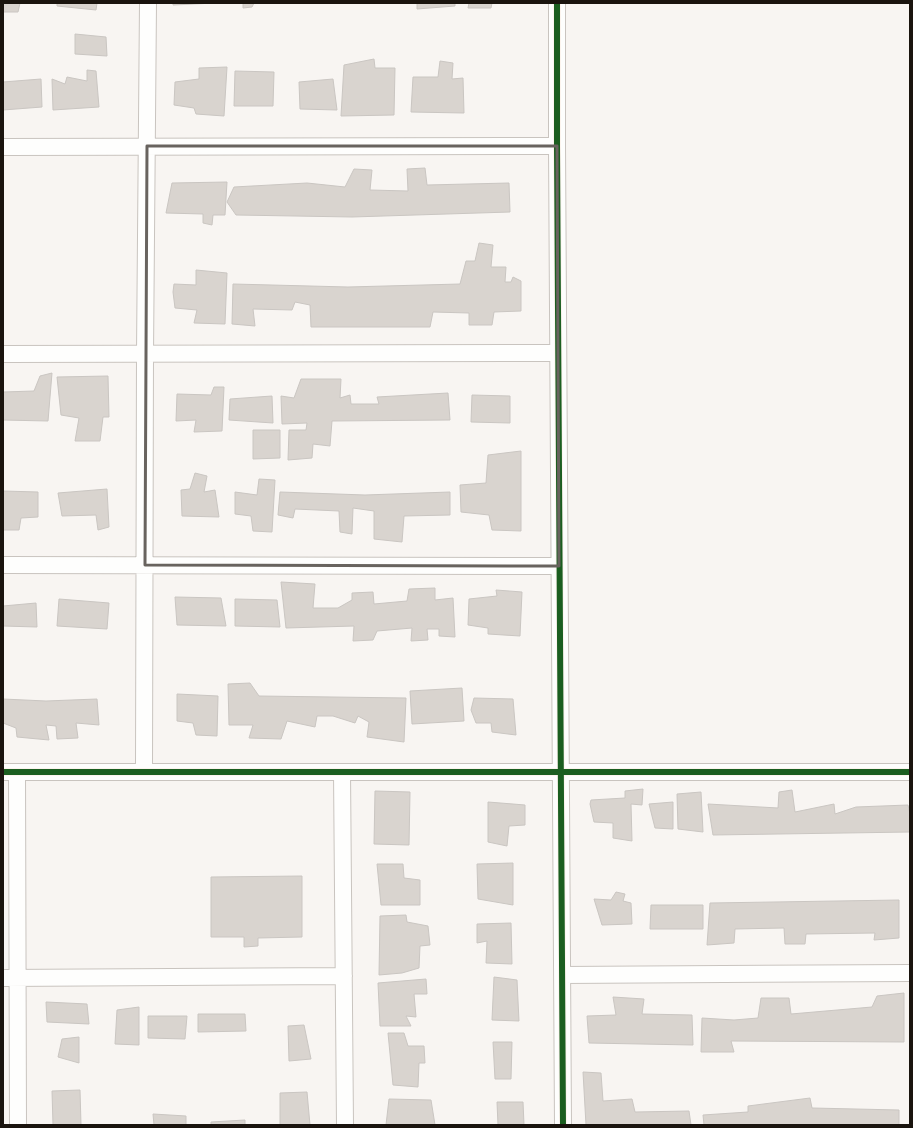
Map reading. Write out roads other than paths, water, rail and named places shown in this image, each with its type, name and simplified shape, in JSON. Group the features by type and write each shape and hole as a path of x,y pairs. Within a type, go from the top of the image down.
{"street":[{"path":"144,772 148,3"},
{"path":"557,3 563,1125"},
{"path":"3,147 557,146"},
{"path":"3,354 558,353"},
{"path":"3,565 560,566"},
{"path":"18,1125 10,978 10,772 910,772"},
{"path":"342,772 345,1125"},
{"path":"562,975 910,973"},
{"path":"10,978 344,976"}]}
